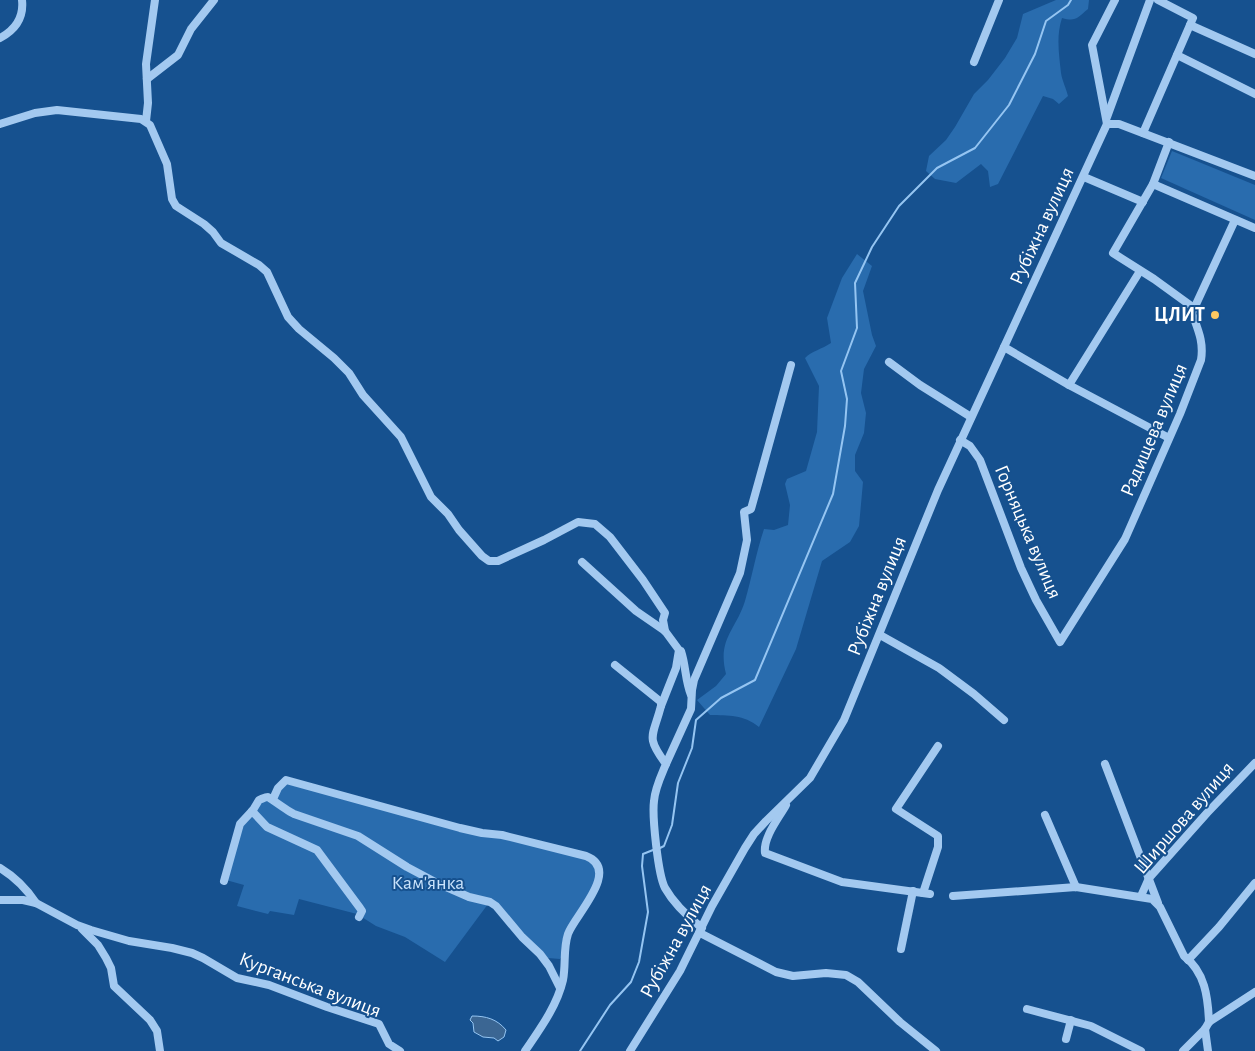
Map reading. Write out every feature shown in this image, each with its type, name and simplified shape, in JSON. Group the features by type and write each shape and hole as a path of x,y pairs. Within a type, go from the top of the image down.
{"street":[{"path":"0,38 18,22 22,13 22,0"},
{"path":"146,122 147,56 155,0"},
{"path":"147,79 178,55 191,29 214,0"},
{"path":"974,62 999,0"},
{"path":"1115,0 1092,45 1107,121 1169,142 1255,176"},
{"name":"Рубіжна вулиця","path":"630,1051 680,971 712,906 754,834 810,778 844,720 880,635 917,538 960,440 1084,177 1107,121 1150,0"},
{"path":"1143,133 1193,18 1158,0"},
{"path":"1190,25 1255,54"},
{"path":"1177,55 1255,94"},
{"path":"0,124 34,113 57,110 141,119 150,125 167,164 172,199 176,206 204,224 225,245 259,265 267,272 288,317 349,373 362,395 401,437 431,497 448,514 459,530 482,556 489,561 498,561 578,522 595,524 610,537 643,580 665,613 663,620 665,631"},
{"path":"1169,142 1153,184 1113,252 1194,308 1235,220"},
{"path":"1084,177 1143,202"},
{"path":"1153,184 1255,228"},
{"path":"1069,385 1140,271"},
{"name":"Радищева вулиця","path":"1060,642 1125,539 1201,360 1202,344 1192,313 1194,308"},
{"path":"1004,347 1069,385 1169,438"},
{"path":"889,362 920,385 971,417"},
{"path":"792,365 751,509 744,512 747,540 740,573 694,680 692,709 666,764 654,801 661,880 665,888 701,930 784,975 802,976 826,973 846,975 858,982 900,1022 936,1051"},
{"name":"Горняцька вулиця","path":"960,440 970,446 980,460 1021,568 1036,600 1060,642"},
{"path":"582,562 636,611 665,631 679,650 680,654 661,706 652,742 666,764"},
{"path":"880,635 939,668 974,694 1004,720"},
{"path":"674,644 681,650 685,662 686,683 692,698"},
{"path":"616,665 656,697 661,706"},
{"path":"790,798 768,836 764,847 765,853 842,882 927,893 938,847 938,836 896,809 938,746"},
{"name":"Ширшова вулиця","path":"1140,896 1148,878 1255,763"},
{"path":"1105,764 1160,908 1184,956 1201,976 1206,988 1208,1051"},
{"path":"272,799 278,788 286,780 460,828 502,835 586,856 594,860 599,872 597,885 591,899 568,935 560,989 551,1010 525,1051"},
{"path":"224,881 242,820 252,811 259,800 268,797 285,810 318,824 358,836 407,867 437,882 469,897 490,902 496,906 522,937 540,954 549,966 560,989"},
{"path":"252,811 267,827 320,853 362,910 362,914 359,917"},
{"path":"1045,815 1076,887"},
{"path":"0,868 28,890 36,903"},
{"path":"1188,960 1219,927 1255,883"},
{"path":"953,896 1076,887 1152,899 1160,908"},
{"path":"901,949 914,891"},
{"name":"Курганська вулиця","path":"0,900 22,900 36,903 77,925 129,941 192,953 237,978 269,985 326,1007 379,1024 389,1044 400,1051"},
{"path":"77,925 87,933 106,958 111,968 114,986 150,1020 157,1031 160,1051"},
{"path":"1183,1051 1207,1026 1255,992"},
{"path":"1026,1009 1091,1026 1141,1051"},
{"path":"1066,1039 1071,1020"}],"green space":[{"path":"1056,0 1089,0 1088,9 1076,18 1070,20 1062,18 1060,25 1058,45 1061,73 1068,96 1059,104 1053,99 1043,96 998,184 990,187 988,171 981,164 956,183 935,179 926,171 929,156 946,140 974,94 1005,58 1017,38 1023,14"},
{"path":"1172,151 1255,185 1255,220 1161,178"},
{"path":"857,254 872,266 863,291 876,346 864,369 861,393 866,413 864,433 855,455 855,471 863,482 859,526 850,542 822,561 796,649 759,727 741,718 710,715 697,700 716,686 726,674 724,652 726,643 745,601 764,529 774,530 788,525 790,505 785,484 787,479 806,471 817,432 819,386 805,358 831,343 827,318 842,278"},
{"name":"Кам'янка","path":"286,782 580,856 595,864 595,884 568,929 562,956 560,959 548,958 488,904 445,962 405,937 376,926 357,914 299,899 294,915 270,911 268,914 237,906 244,885 226,880 237,834 260,801 269,800"}],"shaded area":[{"path":"472,1016 487,1018 499,1023 506,1030 504,1037 498,1041 494,1038 483,1037 474,1032 473,1023 470,1020"}],"waterway":[{"path":"660,848 664,846 672,825 678,783 692,748 696,720 721,698 755,680 833,494 845,426 847,399 841,371 857,328 855,283 872,247 899,206 937,168 975,148 1009,105 1035,54 1046,21 1068,5 1071,0"},
{"path":"580,1051 610,1005 631,982 639,962 648,912 642,866 643,854 653,850"}],"place":[{"name":"ЦЛИТ","path":"1215,315"}]}
